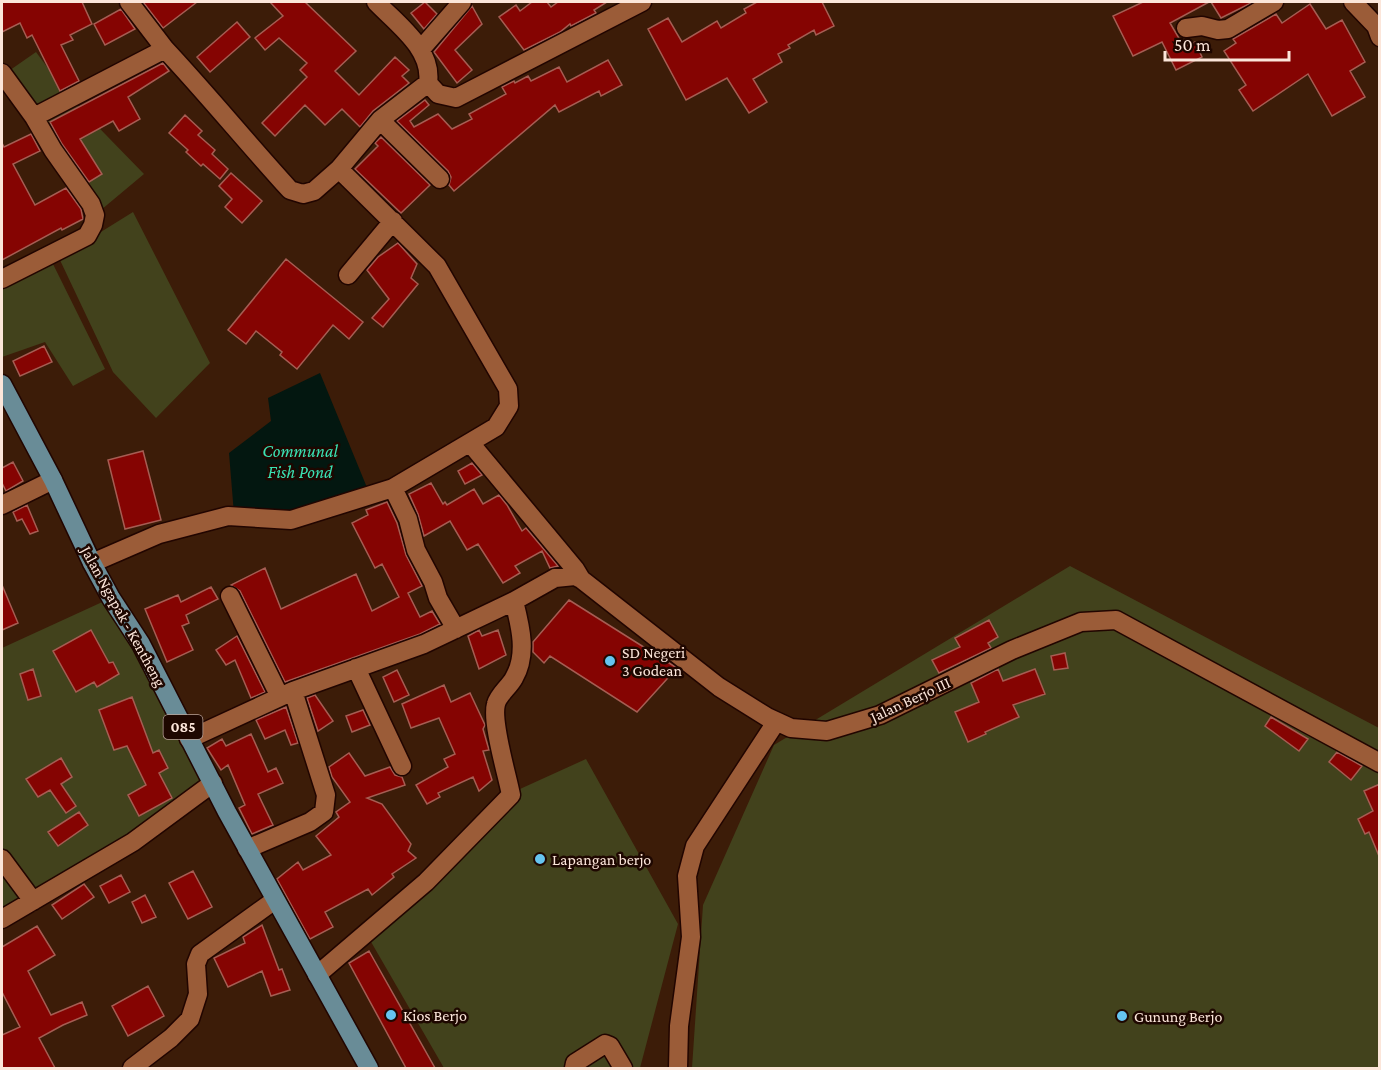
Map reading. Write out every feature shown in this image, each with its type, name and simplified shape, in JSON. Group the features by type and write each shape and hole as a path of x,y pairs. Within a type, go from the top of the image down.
{"main road":[{"name":"Jalan Ngapak - Kentheng","path":"2,384 92,563 111,598 141,644 247,849 369,1068"}],"street":[{"path":"129,2 165,50 197,83 290,190 303,194 314,191 339,169 380,120 428,83 428,64 421,49 376,2"},
{"path":"421,49 462,2"},
{"path":"428,83 438,94 456,98 642,2"},
{"path":"1186,28 1202,26 1218,30 1228,29 1274,2"},
{"path":"1353,2 1378,30"},
{"path":"34,117 165,50"},
{"path":"2,73 91,204 95,215 87,236 2,279"},
{"path":"380,120 440,179"},
{"path":"92,563 159,534 228,516 291,520 393,488 471,444 496,427 509,406 508,389 437,266 339,169"},
{"path":"348,275 393,221"},
{"name":"Jalan Berjo III","path":"471,444 581,579 719,687 776,722 791,728 827,731 880,716 1012,650 1081,622 1116,620 1380,763"},
{"path":"2,505 52,480"},
{"path":"393,488 408,519 416,550 434,582 438,598 456,628"},
{"path":"189,739 287,694 424,644 514,601 555,578 575,576 581,579"},
{"path":"230,596 287,694 326,795 324,812 310,822 247,849"},
{"path":"317,975 426,882 512,795 496,720 496,702 516,675 521,655 521,629 514,601"},
{"path":"356,668 402,766"},
{"path":"678,1068 680,1026 691,937 687,886 689,865 695,846 776,722"},
{"path":"2,919 133,842 213,783"},
{"path":"2,859 33,901"},
{"path":"132,1068 171,1038 190,1019 198,994 196,964 200,954 276,900"},
{"path":"574,1068 575,1063 605,1044 610,1046 623,1068"}],"shaded area":[{"path":"36,52 70,98 144,174 95,215 3,75"},
{"path":"133,212 210,363 156,418 113,372 59,258"},
{"path":"52,262 105,369 73,386 45,342 2,357 2,286"},
{"path":"1070,566 1379,728 1379,1068 692,1068 703,905 774,745"},
{"path":"111,598 213,783 2,916 2,648"},
{"name":"Lapangan berjo","path":"586,759 678,924 640,1068 444,1068 363,928 509,794"}],"water":[{"name":"Communal Fish Pond","path":"320,373 368,490 291,517 234,514 229,453 271,421 268,398"}],"building":[{"path":"2,2 82,2 92,24 70,35 73,40 61,45 79,81 60,91 32,35 27,38 20,23 2,32"},
{"path":"143,2 197,2 163,28"},
{"path":"270,2 305,2 356,51 335,71 359,95 395,57 409,70 402,76 409,83 373,111 360,127 342,109 325,125 305,105 275,136 262,123 307,77 300,70 307,63 279,38 265,50 255,38 283,16"},
{"path":"425,2 437,14 424,29 411,13"},
{"path":"532,2 547,2 551,7 558,2 607,2 594,10 596,13 571,26 570,24 560,32 524,50 499,17 516,5 520,11"},
{"path":"757,2 822,2 834,26 816,35 814,30 788,45 790,48 778,54 782,62 753,79 767,102 749,113 727,78 686,100 648,29 668,18 682,42 717,21 721,28 746,13 744,9"},
{"path":"1143,2 1209,2 1170,23 1184,47 1195,42 1202,57 1176,70 1162,42 1133,56 1113,16"},
{"path":"1211,2 1253,2 1221,18"},
{"path":"1310,4 1326,29 1342,20 1365,62 1350,71 1365,97 1332,116 1308,74 1253,111 1239,90 1246,85 1224,51 1236,43 1233,39 1276,14 1282,23"},
{"path":"472,6 482,24 455,50 472,70 457,83 434,52"},
{"path":"121,9 135,29 105,45 94,24"},
{"path":"237,22 250,37 210,72 197,57"},
{"path":"608,60 622,85 601,96 599,91 559,112 555,105 454,191 449,185 451,177 448,171 397,121 425,100 429,105 410,121 414,127 438,114 452,129 472,119 469,114 506,94 502,87 514,81 515,83 528,76 531,81 559,67 567,82"},
{"path":"163,63 169,71 128,97 140,119 119,131 113,121 80,139 102,174 89,182 62,144 50,122"},
{"path":"185,115 202,131 198,135 215,150 212,154 228,169 220,179 203,164 201,166 186,152 188,150 169,133"},
{"path":"31,134 40,151 13,164 35,205 66,188 81,209 83,219 62,230 61,228 2,260 2,143 4,147"},
{"path":"381,137 430,185 401,213 355,169 378,146 375,143"},
{"path":"231,173 262,201 242,223 225,207 232,199 219,186"},
{"path":"398,243 417,264 411,278 418,284 383,327 372,318 389,299 367,270 378,257"},
{"path":"286,259 363,322 349,339 333,325 297,369 280,355 282,352 256,331 246,344 228,330"},
{"path":"44,346 52,362 20,376 13,361"},
{"path":"143,451 161,520 125,529 108,460"},
{"path":"13,462 23,481 6,491 2,483 2,468"},
{"path":"472,463 482,475 465,484 458,471"},
{"path":"431,483 443,504 445,502 447,505 474,489 483,504 499,495 522,531 526,528 558,566 550,568 542,551 515,566 520,573 503,583 478,544 467,550 450,521 424,536 409,494"},
{"path":"387,502 397,523 406,555 422,586 408,593 420,617 432,611 440,624 420,634 285,682 240,591 231,585 265,568 281,609 356,574 372,611 399,597 382,564 375,568 352,523 368,515 366,510"},
{"path":"27,505 38,531 30,534 22,519 17,521 13,512"},
{"path":"2,585 18,623 2,630"},
{"path":"211,587 218,599 186,615 189,623 182,626 193,650 167,662 145,609 178,595 181,602"},
{"path":"569,600 677,668 637,712 550,656 544,663 533,652 533,642"},
{"path":"989,620 998,637 988,643 991,648 939,673 932,660 960,647 955,638"},
{"path":"91,630 109,663 113,662 119,674 97,687 94,682 76,692 53,651"},
{"path":"479,630 482,636 498,630 506,655 479,669 468,636"},
{"path":"237,636 265,692 251,698 235,660 226,665 216,650"},
{"path":"1065,653 1068,668 1054,670 1051,656"},
{"path":"33,669 41,696 28,700 20,674"},
{"path":"998,669 1003,681 1035,669 1045,694 1013,705 1019,717 968,742 955,712 979,702 971,683"},
{"path":"397,670 409,695 394,702 383,677"},
{"path":"444,685 451,702 470,693 485,725 483,729 489,750 483,751 492,780 479,791 473,777 438,793 440,797 427,804 416,785 448,767 444,759 455,754 439,718 411,728 402,704"},
{"path":"315,695 333,721 318,731 307,698"},
{"path":"132,697 153,753 159,750 168,768 159,773 172,798 139,816 128,795 146,785 127,746 114,750 99,710"},
{"path":"286,707 298,743 291,745 285,730 265,739 256,720"},
{"path":"363,710 370,725 352,732 346,716"},
{"path":"1271,717 1308,739 1299,751 1265,726"},
{"path":"251,734 268,772 276,768 283,783 258,794 273,825 252,834 239,808 245,805 228,765 221,770 207,748 222,739 226,746"},
{"path":"1337,752 1362,766 1351,780 1329,762"},
{"path":"349,753 365,776 390,767 395,775 402,777 405,785 367,798 382,804 411,844 408,851 416,858 392,874 394,877 372,895 368,889 325,912 333,927 310,939 277,879 298,862 303,870 331,855 316,836 339,817 336,812 350,802 332,777 329,767"},
{"path":"61,758 72,777 61,784 76,806 66,813 50,790 38,797 26,779"},
{"path":"1380,784 1379,856 1369,832 1365,834 1358,819 1373,811 1364,791"},
{"path":"79,812 88,825 58,846 48,832"},
{"path":"193,871 212,907 188,919 169,883"},
{"path":"121,875 130,892 109,903 100,886"},
{"path":"84,884 94,897 62,919 52,905"},
{"path":"145,895 156,917 142,923 132,902"},
{"path":"262,925 279,970 282,969 290,990 271,996 262,971 228,987 214,958 245,943 243,937"},
{"path":"37,926 55,955 28,971 51,1015 82,1002 87,1015 39,1038 55,1068 2,1068 2,1035 20,1027 2,992 2,947"},
{"name":"Kios Berjo","path":"369,951 435,1068 406,1068 349,963"},
{"path":"148,986 164,1016 128,1036 112,1006"}],"place":[{"name":"SD Negeri 3 Godean","path":"610,661"},
{"name":"Lapangan berjo","path":"540,859"},
{"name":"Kios Berjo","path":"391,1015"},
{"name":"Gunung Berjo","path":"1122,1016"}]}
